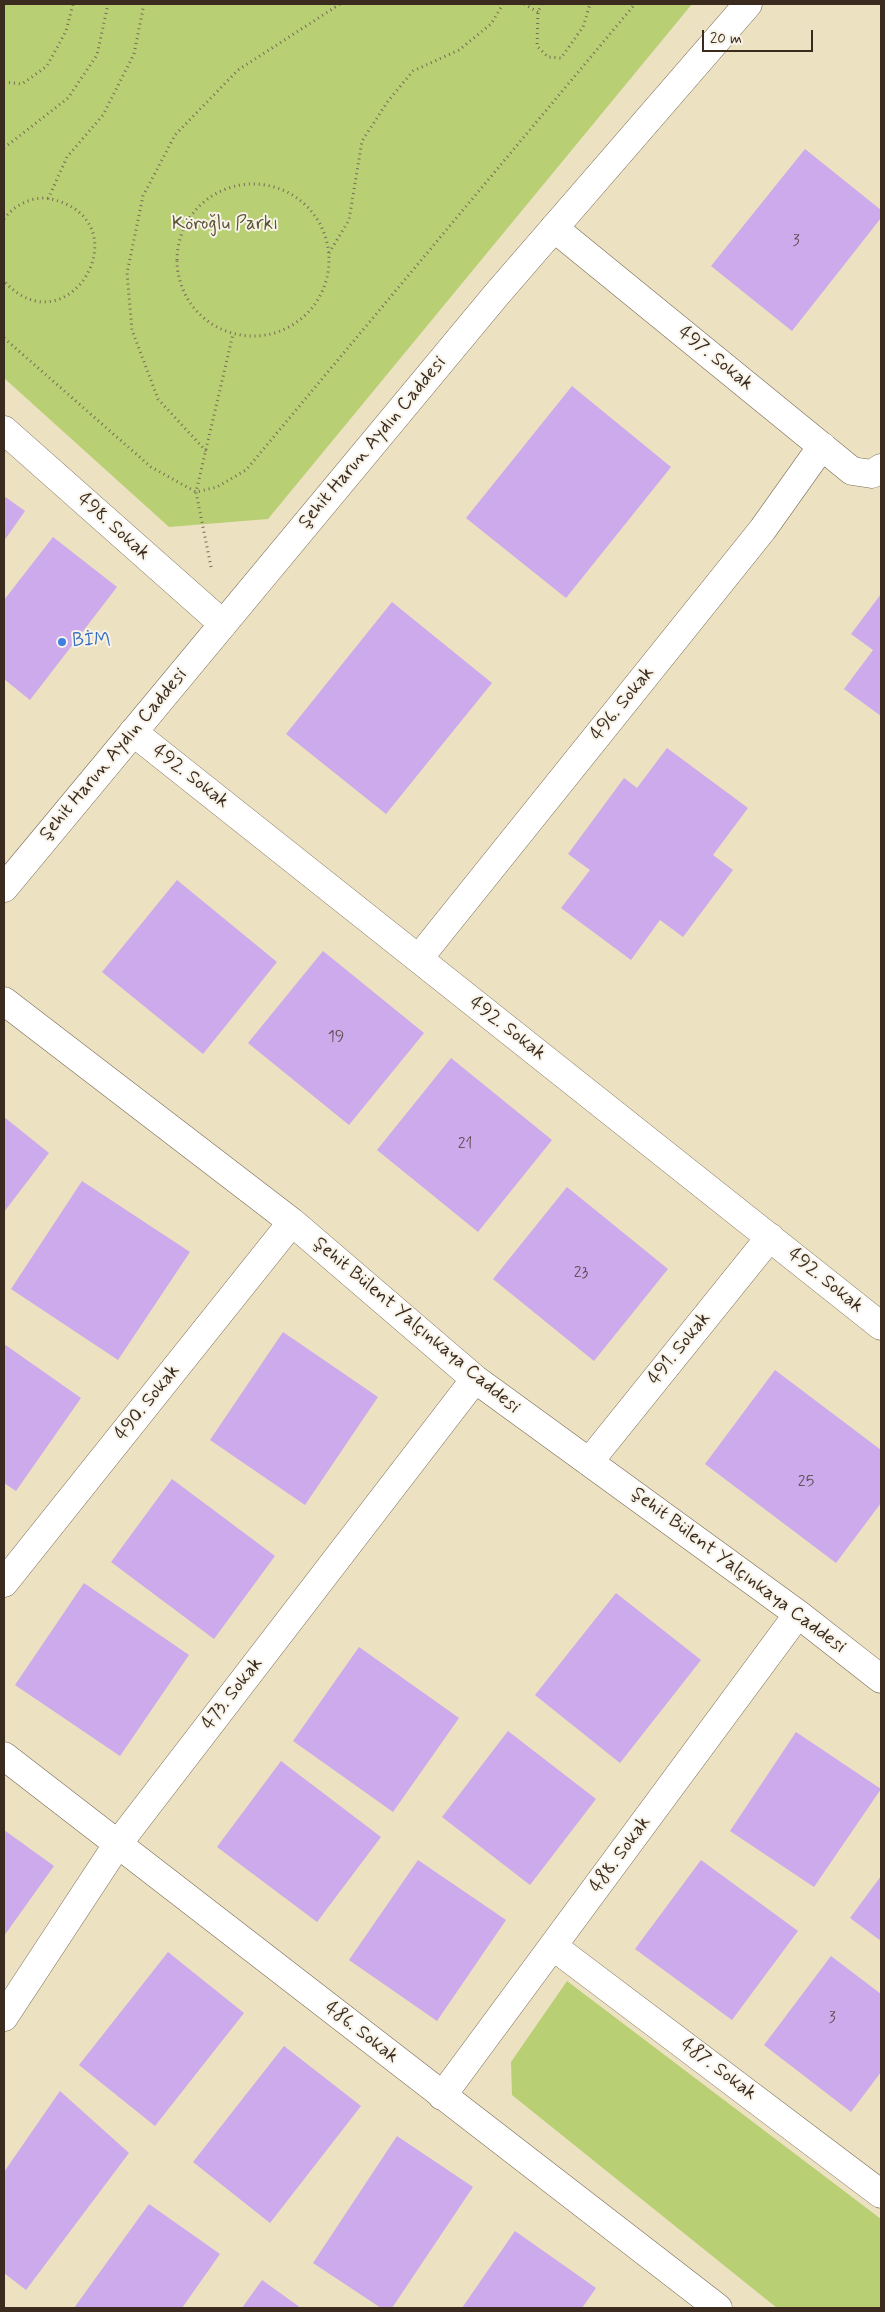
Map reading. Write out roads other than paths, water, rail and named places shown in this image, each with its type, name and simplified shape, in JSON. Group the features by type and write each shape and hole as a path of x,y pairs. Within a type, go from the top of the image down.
{"street":[{"name":"Şehit Harun Aydın Caddesi","path":"4,888 554,228 748,4"},
{"name":"497. Sokak","path":"554,228 852,471 872,474 881,468"},
{"name":"498. Sokak","path":"4,430 223,624"},
{"name":"496. Sokak","path":"419,958 763,529 822,446"},
{"name":"492. Sokak","path":"133,732 881,1326"},
{"name":"Şehit Bülent Yalçınkaya Caddesi","path":"4,1001 292,1222 475,1379 798,1614 881,1679"},
{"name":"490. Sokak","path":"4,1583 292,1222"},
{"name":"491. Sokak","path":"589,1462 770,1237"},
{"name":"473. Sokak","path":"4,2017 117,1844 475,1379"},
{"name":"488. Sokak","path":"442,2096 554,1947 798,1614"},
{"name":"486. Sokak","path":"4,1756 718,2308"},
{"name":"487. Sokak","path":"554,1947 881,2194"}],"place":[{"name":"BİM","path":"62,642"}],"park label":[{"name":"Köroğlu Parkı","path":"225,225"}]}
